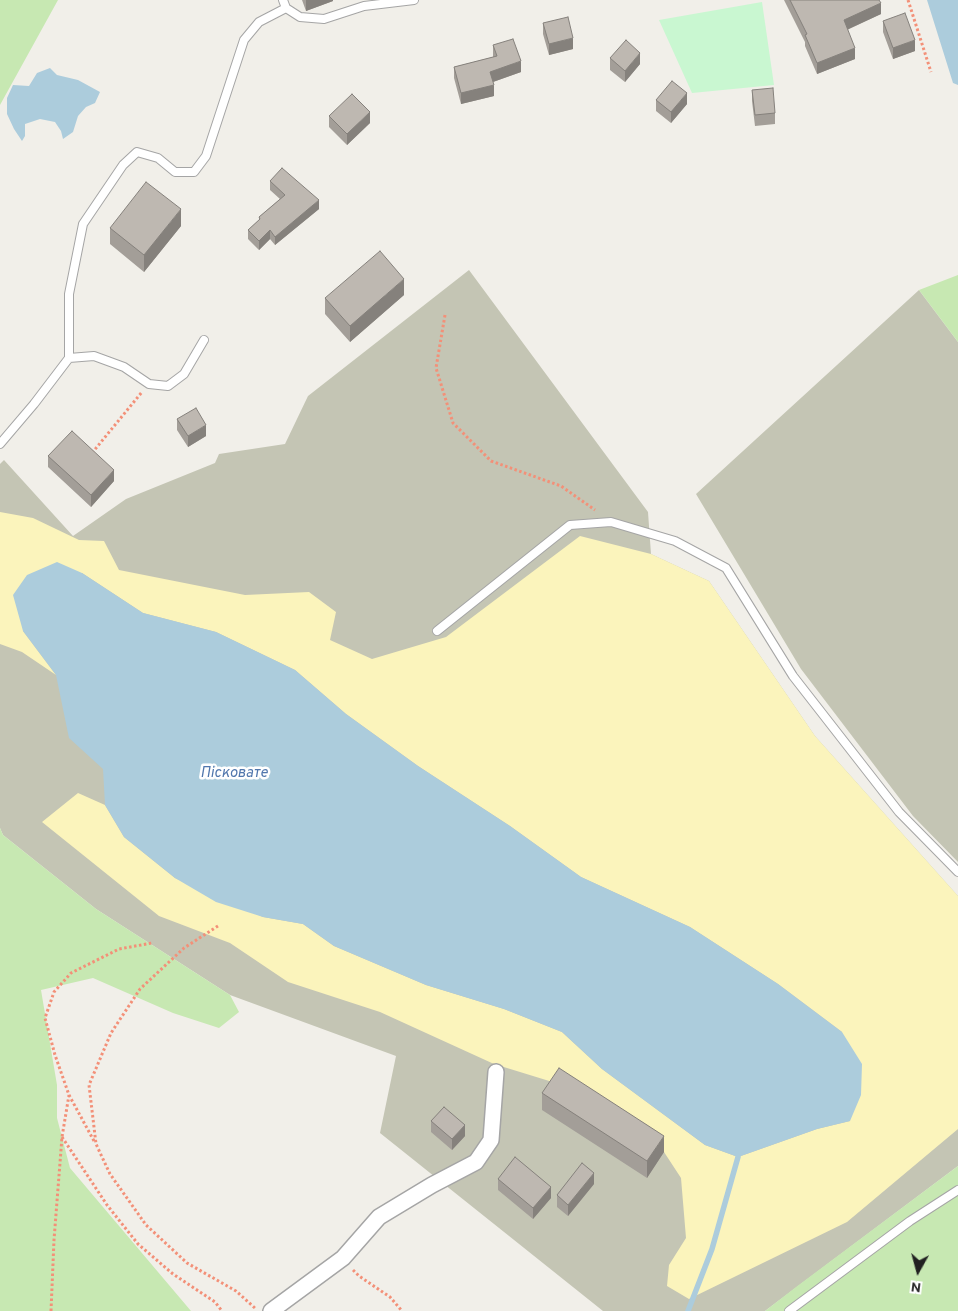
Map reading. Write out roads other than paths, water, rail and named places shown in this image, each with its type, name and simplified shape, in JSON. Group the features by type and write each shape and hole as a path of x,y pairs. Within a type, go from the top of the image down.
{"street":[{"path":"272,1311 343,1258 379,1217 432,1184 476,1162 491,1140 496,1072"}],"lane":[{"path":"283,0 286,8 300,17 324,19 364,6 414,0"},
{"path":"0,444 69,358 69,294 84,224 123,165 137,152 158,158 175,172 194,172 206,156 244,40 259,22 286,8"},
{"path":"69,358 94,356 124,367 149,384 168,386 184,374 204,340"},
{"path":"437,631 570,525 612,522 675,541 726,568 793,676 899,812 958,872"},
{"path":"789,1311 910,1221 958,1190"}],"water":[{"path":"927,0 958,0 958,85 953,83"},
{"path":"50,68 57,75 78,80 100,92 95,103 86,107 78,116 73,132 63,139 61,131 55,122 40,119 25,124 25,136 22,141 7,114 7,98 13,85 29,86 37,73"},
{"name":"Пісковате","path":"57,562 82,573 143,613 216,632 295,670 346,714 418,766 510,826 581,877 690,927 778,984 842,1032 862,1064 861,1095 850,1121 817,1129 738,1157 705,1145 602,1069 562,1032 504,1009 426,985 334,946 303,924 263,917 216,902 175,878 124,837 105,805 103,769 69,738 56,675 23,631 13,595 27,575"}],"waterway":[{"path":"688,1311 712,1249 738,1157"}]}
